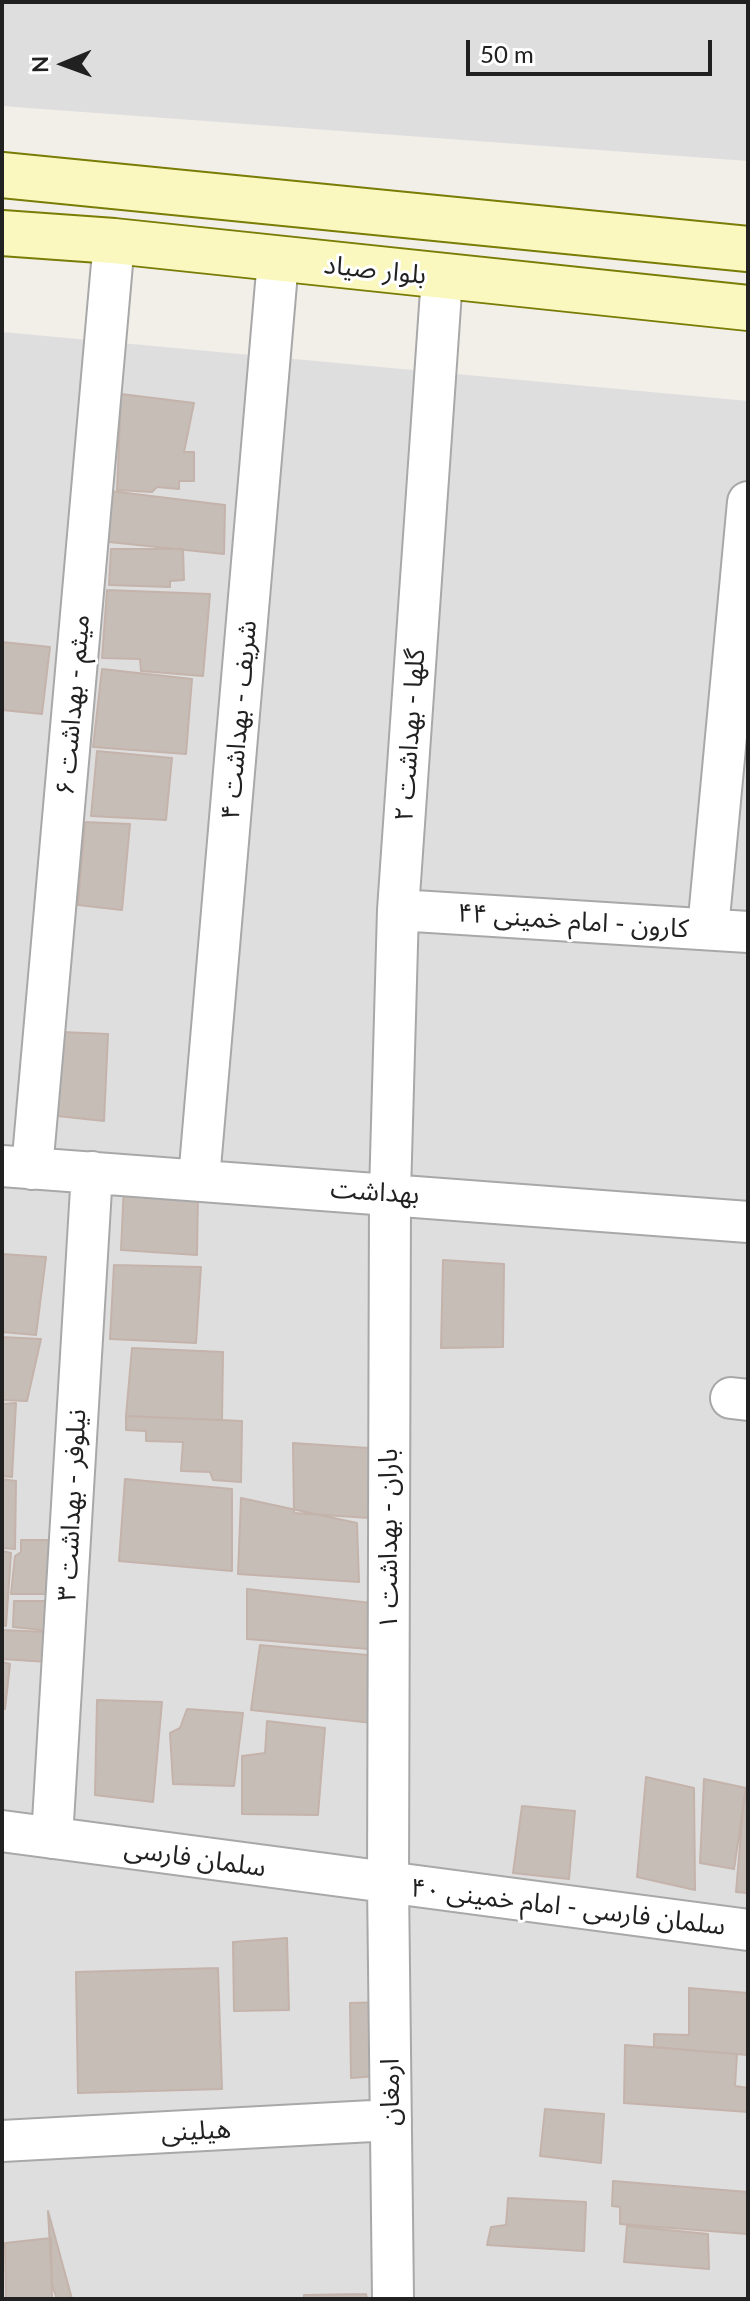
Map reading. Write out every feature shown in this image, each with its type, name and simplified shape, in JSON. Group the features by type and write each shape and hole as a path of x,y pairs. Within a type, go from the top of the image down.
{"main road":[{"path":"2,175 732,247 729,306"},
{"name":"بلوار صیاد","path":"2,233 114,241 729,306"}],"street":[{"name":"میثم - بهداشت ۶","path":"17,1168 114,241"},
{"name":"شریف - بهداشت ۴","path":"199,1179 278,260"},
{"name":"گلها - بهداشت ۲","path":"390,1193 398,910 442,277"},
{"path":"708,929 748,502"},
{"name":"کارون - امام خمینی ۴۴","path":"398,910 748,932"},
{"name":"بهداشت","path":"17,1168 390,1193 748,1222"},
{"name":"نیلوفر - بهداشت ۳","path":"52,1838 92,1172"},
{"name":"باران - بهداشت ۱","path":"388,1884 390,1193"},
{"name":"سلمان فارسی","path":"2,1831 388,1884"},
{"name":"سلمان فارسی - امام خمینی ۴۰","path":"388,1884 748,1930"},
{"name":"ارمغان","path":"388,1884 393,2299"},
{"name":"هیلینی","path":"2,2141 391,2120"}],"shaded area":[{"path":"2,2 748,2 748,161 2,106"},
{"path":"2,332 748,401 748,2299 2,2299"}],"building":[{"path":"121,394 194,403 184,452 194,452 194,481 179,481 179,489 157,487 152,492 117,490"},
{"path":"110,491 225,505 224,554 109,542"},
{"path":"111,549 183,549 184,580 170,581 170,587 109,585"},
{"path":"107,590 210,594 203,676 141,671 140,659 102,658"},
{"path":"2,642 50,647 42,714 2,710"},
{"path":"102,669 192,679 186,754 93,747"},
{"path":"97,751 172,758 166,820 91,816"},
{"path":"85,822 130,824 122,910 78,905"},
{"path":"62,1032 108,1034 104,1121 57,1116"},
{"path":"124,1184 198,1192 197,1255 121,1250"},
{"path":"2,1254 46,1257 36,1335 2,1332"},
{"path":"443,1260 504,1264 503,1347 441,1348"},
{"path":"114,1265 201,1267 196,1343 110,1339"},
{"path":"2,1337 41,1339 27,1401 2,1400"},
{"path":"132,1348 223,1352 222,1420 126,1416"},
{"path":"16,1403 12,1477 2,1476 2,1404"},
{"path":"126,1416 242,1421 241,1482 213,1480 210,1472 181,1471 183,1442 146,1441 146,1431 126,1430"},
{"path":"293,1443 398,1450 400,1520 294,1513"},
{"path":"2,1479 16,1481 15,1549 2,1548"},
{"path":"125,1479 232,1489 232,1571 119,1561"},
{"path":"241,1498 357,1523 359,1582 238,1574"},
{"path":"21,1540 59,1540 54,1594 11,1594 15,1556 21,1552"},
{"path":"2,1551 11,1553 6,1626 2,1625"},
{"path":"247,1589 380,1604 381,1650 247,1639"},
{"path":"14,1601 52,1601 52,1631 13,1627"},
{"path":"2,1630 47,1632 48,1662 2,1659"},
{"path":"260,1645 378,1656 373,1723 251,1710"},
{"path":"2,1662 10,1664 5,1709 2,1709"},
{"path":"97,1700 162,1702 153,1802 95,1795"},
{"path":"187,1709 243,1713 234,1786 173,1784 170,1733 180,1728"},
{"path":"267,1721 325,1728 318,1815 242,1814 242,1756 265,1753"},
{"path":"646,1777 694,1788 695,1890 637,1877"},
{"path":"704,1779 746,1788 734,1869 700,1863"},
{"path":"744,1797 748,1797 748,1893 736,1892"},
{"path":"522,1806 575,1811 569,1879 513,1873"},
{"path":"287,1938 289,2010 234,2011 233,1942"},
{"path":"218,1968 222,2089 78,2093 76,1972"},
{"path":"689,1988 748,1993 748,2055 654,2047 654,2034 689,2035"},
{"path":"387,2002 391,2075 351,2078 350,2003"},
{"path":"625,2045 737,2054 735,2086 748,2088 748,2112 624,2103"},
{"path":"545,2109 604,2114 601,2163 540,2156"},
{"path":"613,2181 748,2192 748,2234 620,2224 620,2207 612,2206"},
{"path":"508,2198 586,2202 584,2251 487,2245 491,2227 506,2225"},
{"path":"48,2211 72,2299 57,2299 52,2285"},
{"path":"627,2226 708,2234 709,2269 624,2262"},
{"path":"51,2238 52,2299 6,2299 5,2243"},
{"path":"366,2294 367,2299 304,2299 304,2295"}]}
